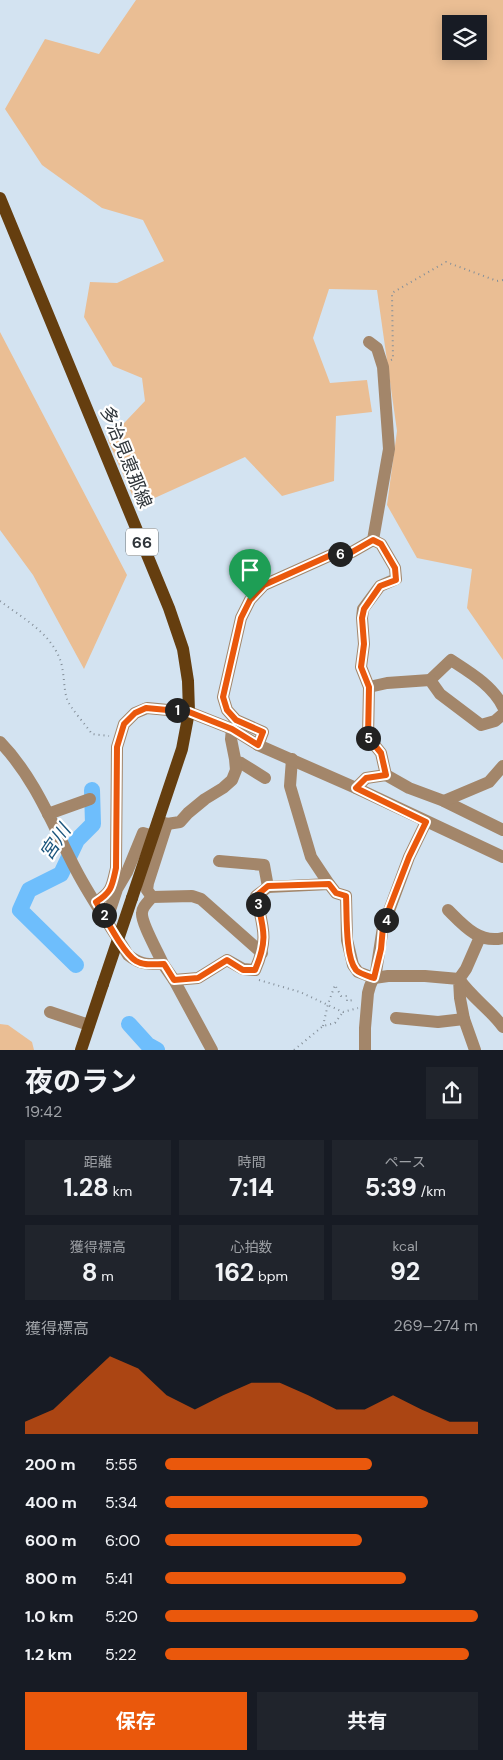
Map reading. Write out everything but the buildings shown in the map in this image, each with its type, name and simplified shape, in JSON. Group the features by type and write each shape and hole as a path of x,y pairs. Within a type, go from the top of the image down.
{"main road":[{"name":"多治見恵那線","path":"0,198 169,608 183,649 188,681 189,712 182,749 163,822 153,836 80,1050"}],"street":[{"path":"369,342 377,348 383,366 389,449 373,540"},
{"path":"373,540 381,544 395,568 396,580 380,586 364,609 362,618 364,644 361,667 369,687 368,737 381,753 386,775"},
{"path":"258,745 263,732 236,720 227,710 223,697 241,618 250,600 264,585 331,555 352,552 373,540"},
{"path":"369,687 387,683 430,680 451,660 478,677 498,697 503,707"},
{"path":"430,680 440,694 481,725 495,721 503,714"},
{"path":"96,902 104,897 112,886 116,868 117,747 119,737 124,724 135,713 146,708 189,712 232,729 258,745 356,788 503,857"},
{"path":"152,898 147,890 148,883 163,822 174,824 180,822 194,808 232,780 236,770 236,762 231,739 232,729"},
{"path":"0,742 9,751 30,781 77,872 128,955 137,962 164,964"},
{"path":"292,760 290,786 311,857 336,893 346,896 347,940 353,965 358,972 374,978 425,976 459,979"},
{"path":"236,762 241,762 265,778"},
{"path":"444,801 489,782 503,766"},
{"path":"356,788 366,778 386,775 409,788 444,801 503,830"},
{"path":"48,814 90,799"},
{"path":"366,1050 365,1028 367,1007 370,986 380,954 383,927 409,857 426,822"},
{"path":"104,916 110,910 117,889 127,872 143,833 153,836"},
{"path":"219,861 264,865 268,886"},
{"path":"174,980 198,978 227,960 243,970 255,970 262,953 265,935 256,896 268,886 329,884"},
{"path":"212,1050 144,924 142,913 145,904 152,898 192,896 201,899 262,953"},
{"path":"448,910 467,929 480,937 496,940 503,938"},
{"path":"475,1050 464,1020 459,979 466,969 480,937"},
{"path":"459,979 468,993 496,1018 503,1027"},
{"path":"50,1012 89,1025"},
{"path":"396,1018 438,1022 464,1020"}],"path":[{"path":"383,366 392,358 392,292 446,262 497,281 503,280"},
{"path":"0,601 42,632 52,644 60,658 65,678 67,699 92,734 119,737"},
{"path":"255,970 253,978 300,992 343,1012"},
{"path":"323,1026 335,985 341,996 347,996 347,1001 353,1000"},
{"path":"294,1050 323,1026 335,1023 343,1012 352,1008 367,1007"}],"shaded area":[{"path":"136,0 503,0 503,660 467,608 472,569 417,558 387,505 397,431 377,290 329,289 313,338 330,383 367,380 372,412 336,416 334,481 282,496 245,457 137,506 108,440 145,401 142,378 113,366 84,317 90,282 117,283 164,261 143,220 102,208 42,165 5,109 45,39 99,54"},
{"path":"0,332 127,575 84,669 33,575 0,530"},
{"path":"0,1024 8,1025 32,1042 34,1050 0,1050"}],"waterway":[{"name":"宮川","path":"76,965 20,910 29,890 61,874 77,840 93,824 92,790"},
{"name":"宮川","path":"129,1024 148,1045 157,1050"}],"route":[{"path":"373,540 381,544 395,568 396,580 380,586 364,609 362,618 364,644 361,667 369,687 368,737 381,753 386,775 366,778 356,788 426,822 409,857 383,927 381,949 374,978 358,972 353,965 347,940 346,896 336,893 329,884 268,886 256,896 265,935 262,953 255,970 243,970 227,960 198,978 174,980 164,964 137,962 128,955 96,902 109,892 116,868 117,747 124,724 135,713 146,708 189,712 232,729 258,745 263,732 236,720 227,710 223,697 241,618 250,600 264,585 331,555 352,552 373,540"}]}
